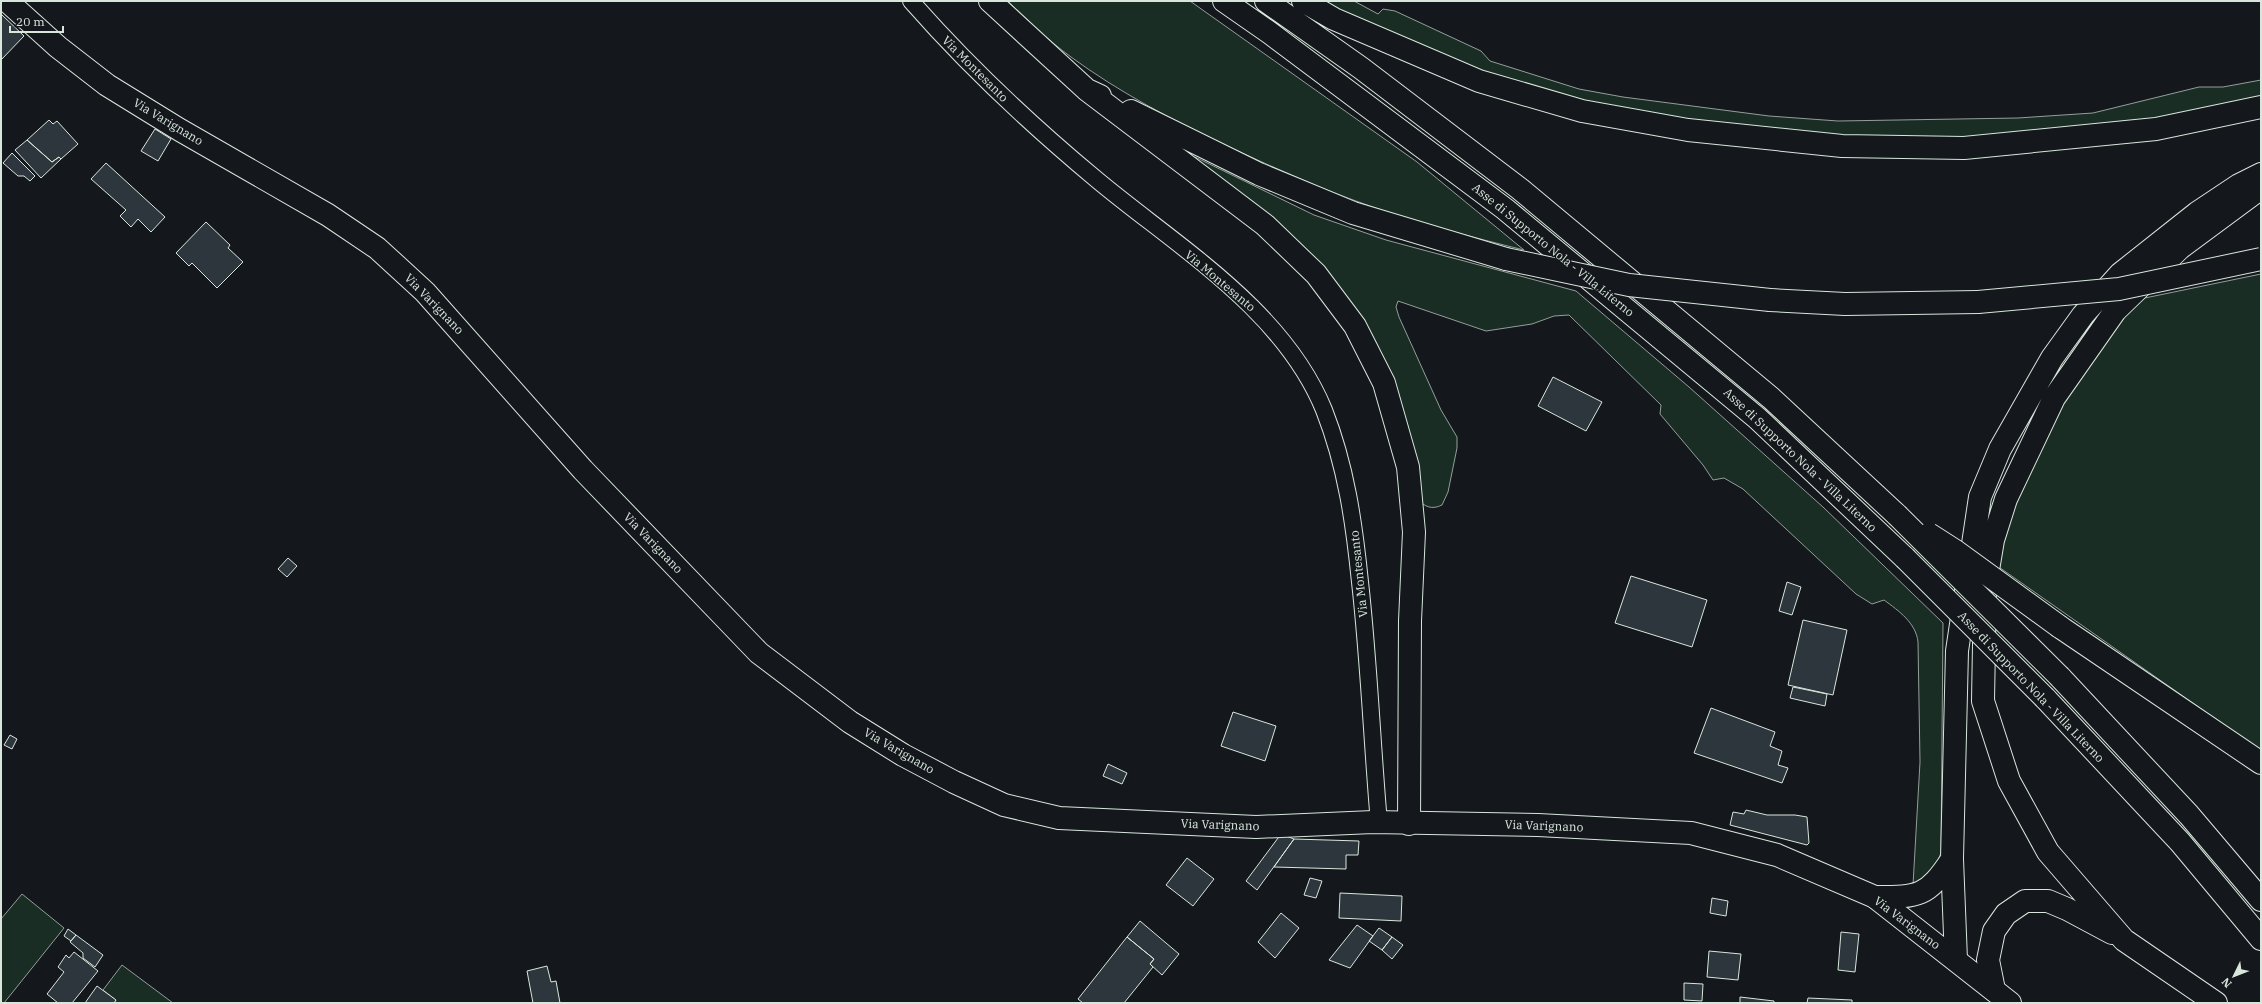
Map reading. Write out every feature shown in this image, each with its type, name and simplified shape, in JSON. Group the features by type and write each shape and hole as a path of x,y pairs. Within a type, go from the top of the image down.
{"main road":[{"name":"Via Varignano","path":"7,1 58,47 107,85 180,130 328,215 377,248 425,292 583,470 759,653 850,722 903,755 954,782 1004,805 1058,818 1256,827 1379,823 1538,825 1691,833 1777,854 1875,897 2002,996"},
{"path":"990,1 1087,90 1265,225 1316,274 1355,326 1384,383 1408,467 1414,532 1410,622 1410,824"},
{"name":"Asse di Supporto Nola - Villa Literno","path":"1224,1 1270,33 1505,208 1757,418 1905,558 2045,698 2180,842 2261,939"},
{"name":"Asse di Supporto Nola - Villa Literno","path":"1266,1 1361,68 1520,189 1771,398 1897,515 2060,677 2189,815 2261,900"},
{"path":"1303,1 1334,19 1479,81 1582,111 1688,130 1842,146 1964,148 2156,129 2261,107"},
{"path":"1087,90 1259,174 1353,213 1506,259 1629,285 1770,300 1845,304 1978,302 2118,289 2261,259"},
{"path":"1956,960 1952,858 1957,651 1980,497 2000,449 2052,358 2083,315 2120,274 2197,213 2239,185 2261,174"},
{"path":"2124,940 2048,852 2009,781 1984,701 1985,588 1993,540 2006,499 2054,398 2115,311 2180,248 2261,188"},
{"path":"1897,515 1954,550 2060,627 2261,763"},
{"path":"1875,897 1907,897 1922,893 1939,879 1952,858"},
{"path":"2002,996 1988,960 1994,931 2006,914 2025,901 2048,901 2067,909 2124,940 2216,1003"}],"street":[{"name":"Via Montesanto","path":"911,1 950,45 1007,102 1097,180 1247,300 1286,346 1313,387 1331,431 1350,498 1363,611 1379,823"}],"green space":[{"path":"1008,1 1190,1 1417,162 1524,250 1406,218 1367,205 1296,177 1205,135 1146,105 1089,70 1030,23"},
{"path":"1317,1 1354,1 1378,14 1383,9 1395,11 1481,51 1490,61 1579,89 1623,97 1769,116 1838,121 2018,118 2093,113 2199,87 2223,87 2261,80 2261,96 2139,122 2045,132 1952,138 1892,138 1740,130 1605,108 1478,72"},
{"path":"1195,157 1314,215 1386,240 1576,291 1689,387 1823,507 1943,623 1941,853 1931,872 1913,885 1920,762 1918,642 1914,629 1906,618 1884,600 1872,604 1856,594 1743,489 1724,478 1713,480 1703,465 1660,414 1661,405 1569,315 1554,316 1532,324 1486,331 1398,301 1396,307 1399,317 1441,410 1457,437 1457,448 1448,492 1442,505 1438,507 1429,507 1423,504 1417,499 1363,327 1192,158"},
{"path":"2261,274 2261,751 1996,565 2013,504 2063,400 2099,348 2140,299"},
{"path":"22,894 64,928 4,1003 1,1003 1,919"},
{"path":"122,965 173,1003 114,1003 116,1000 103,990"}],"building":[{"path":"1,14 24,36 1,60"},
{"path":"49,120 53,124 57,121 78,144 61,159 59,157 52,162 27,140"},
{"path":"155,129 171,139 158,161 141,151"},
{"path":"27,140 52,162 59,157 61,159 41,178 15,150"},
{"path":"12,153 35,176 30,181 24,176 18,176 3,163"},
{"path":"106,163 165,217 151,232 138,219 131,227 120,216 126,210 91,179"},
{"path":"206,222 230,245 228,248 243,262 217,288 192,263 189,266 176,253"},
{"path":"1553,377 1602,402 1586,431 1538,406"},
{"path":"288,558 297,566 287,577 278,569"},
{"path":"1631,576 1707,600 1692,647 1615,623"},
{"path":"1787,582 1801,587 1792,615 1779,611"},
{"path":"1803,620 1847,630 1833,695 1788,685"},
{"path":"1793,687 1827,694 1825,706 1790,698"},
{"path":"1711,708 1775,732 1770,746 1782,751 1778,765 1788,768 1782,783 1694,753"},
{"path":"1233,712 1276,726 1265,761 1221,746"},
{"path":"10,735 17,739 12,749 4,745"},
{"path":"1108,764 1127,773 1122,784 1103,776"},
{"path":"1746,810 1767,815 1795,815 1807,817 1809,843 1807,845 1730,825 1733,812 1744,814"},
{"path":"1281,834 1294,839 1257,890 1246,881"},
{"path":"1294,839 1359,841 1358,855 1346,855 1346,869 1274,867"},
{"path":"1187,858 1214,879 1193,906 1166,885"},
{"path":"1310,878 1322,881 1316,898 1304,895"},
{"path":"1340,893 1402,896 1401,921 1339,918"},
{"path":"1712,898 1728,901 1726,916 1710,913"},
{"path":"1281,913 1299,928 1275,958 1258,942"},
{"path":"1140,921 1179,954 1162,975 1150,964 1154,959 1127,937"},
{"path":"1357,925 1373,936 1350,968 1329,960"},
{"path":"1379,928 1392,937 1382,950 1369,941"},
{"path":"68,929 76,935 71,941 64,936"},
{"path":"1841,932 1859,934 1855,972 1838,970"},
{"path":"76,935 103,955 95,967 83,958 83,953 70,942"},
{"path":"1127,937 1154,959 1150,964 1153,967 1124,1003 1083,1003 1078,999"},
{"path":"1392,937 1403,945 1392,959 1382,950"},
{"path":"1709,951 1741,954 1738,980 1707,977"},
{"path":"74,952 98,971 72,1003 58,1003 47,994 64,972 58,967 66,955 69,958"},
{"path":"547,966 551,982 556,981 560,1003 533,1003 527,971"},
{"path":"1684,983 1703,984 1702,1001 1684,1000"},
{"path":"97,986 116,1000 114,1003 85,1003"},
{"path":"1740,997 1774,1001 1774,1003 1740,1003"},
{"path":"1808,998 1852,1000 1852,1003 1807,1003"}]}
